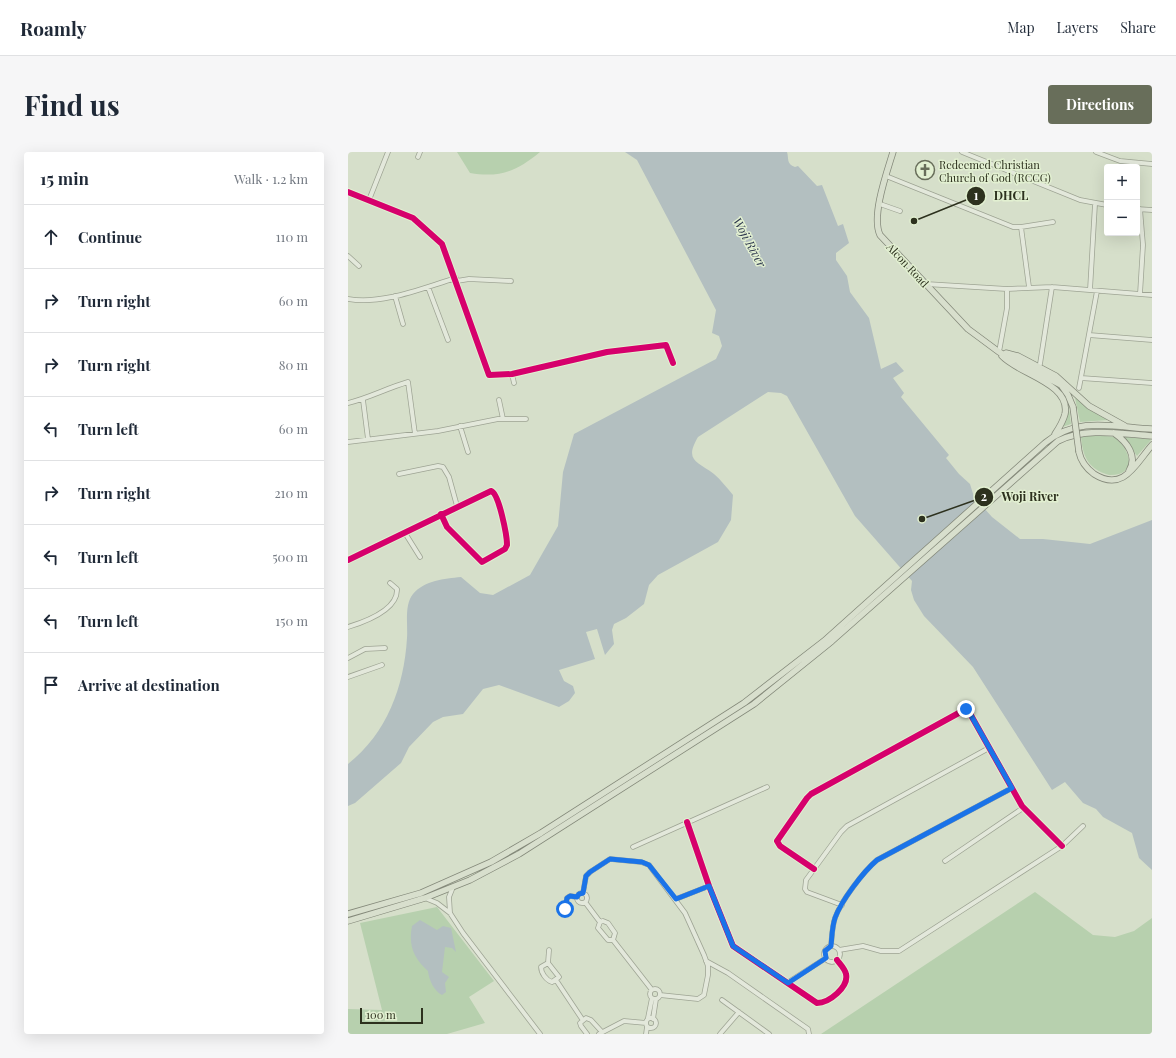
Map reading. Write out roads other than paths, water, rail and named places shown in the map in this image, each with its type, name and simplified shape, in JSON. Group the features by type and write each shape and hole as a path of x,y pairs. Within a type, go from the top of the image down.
{"main road":[{"name":"Alcon Road","path":"893,152 880,204 878,223 880,235 968,329 999,352"},
{"path":"999,352 1061,385 1068,395 1073,407 1079,452 1084,466 1097,475 1110,480 1126,475 1134,468 1152,445"},
{"path":"999,352 1018,356 1056,376 1089,406 1130,428"},
{"path":"999,352 1008,361 1049,384 1063,400 1065,406 1064,416 1054,436"},
{"path":"348,921 425,898 453,887 519,854 754,704 806,663 1007,481 1054,436 1066,430 1085,426 1152,429"},
{"path":"1007,481 1064,438 1091,433 1152,436"},
{"path":"1114,433 1123,440 1132,454 1132,464 1126,475"},
{"path":"348,914 421,892 466,873 515,849 744,703 824,642 896,580"}],"street":[{"path":"369,200 388,152"},
{"path":"418,157 420,152"},
{"path":"962,152 1080,200 1104,205"},
{"path":"1096,152 1120,160 1152,164"},
{"path":"886,176 1008,225 1021,227 1053,222"},
{"path":"348,192 413,218 426,228 442,244 456,280 486,371 489,375 512,374 607,352 666,345 673,363"},
{"path":"880,204 900,211"},
{"path":"1090,290 1095,204"},
{"path":"1140,209 1152,210"},
{"path":"1140,223 1143,245 1140,294"},
{"path":"1021,227 1029,287"},
{"path":"348,256 359,266"},
{"path":"348,299 366,300 395,296 456,280 469,279 511,281"},
{"path":"926,284 1007,289 1052,287 1152,295"},
{"path":"428,287 448,340"},
{"path":"1040,364 1052,287"},
{"path":"999,352 1007,308 1007,289"},
{"path":"1079,388 1097,291"},
{"path":"395,296 403,324"},
{"path":"1089,335 1152,340"},
{"path":"512,374 514,382"},
{"path":"1081,378 1152,383"},
{"path":"348,403 363,400 393,386 408,382 416,434"},
{"path":"363,400 368,440"},
{"path":"499,400 503,419"},
{"path":"348,442 416,434 503,419 526,419"},
{"path":"460,426 468,452"},
{"path":"399,474 438,466 443,467 449,477 457,506"},
{"path":"348,560 483,493 494,491 499,503 507,542 505,549 482,562 447,527 441,514"},
{"path":"404,533 420,557"},
{"path":"348,627 383,613 393,601 397,593 396,589 390,583"},
{"path":"348,658 365,649 385,648"},
{"path":"348,677 382,665"},
{"path":"814,869 780,846 777,841 811,794 966,709 968,710 1023,808 1062,846"},
{"path":"842,905 807,892 805,889 806,880 847,826 989,748"},
{"path":"633,847 767,788"},
{"path":"840,950 840,955 837,960 832,962 826,958 825,951 831,946 832,928 835,917 870,866 877,860 1012,788"},
{"path":"945,861 1023,808"},
{"path":"687,822 709,886 733,946 817,1003 822,1003 842,989 845,985 846,974 837,960"},
{"path":"840,950 856,946 881,951 899,951 1062,846 1083,826"},
{"path":"583,893 586,876 610,859 642,862 649,865 676,899 691,923 706,962 708,975 706,990 701,998 693,1000 660,995 654,998"},
{"path":"676,899 709,886"},
{"path":"450,913 449,897 453,887"},
{"path":"565,909 567,898 570,896 577,897 579,894 583,893"},
{"path":"583,893 587,897 585,902"},
{"path":"577,897 580,902 585,902 600,922 608,923 615,933 613,940"},
{"path":"425,898 437,903 450,913 463,933 540,1034"},
{"path":"600,922 598,928 605,938 608,940 613,940 652,990 656,989 660,995"},
{"path":"831,946 835,946 840,950"},
{"path":"549,950 548,963 558,973 559,976 556,980"},
{"path":"788,983 826,958"},
{"path":"706,962 733,977 808,1030 809,1034"},
{"path":"548,963 541,967 541,971 549,981 556,980"},
{"path":"556,980 582,1019 580,1026 586,1034"},
{"path":"652,990 650,994 654,998"},
{"path":"582,1019 588,1018 591,1020 600,1033 624,1021 646,1022 651,1018 654,998"},
{"path":"722,1000 769,1034"},
{"path":"720,1034 739,1012"},
{"path":"646,1034 650,1028 656,1024 651,1018"},
{"path":"646,1022 650,1028 651,1034"}],"water":[{"path":"625,152 787,152 788,161 792,166 798,166 817,186 822,185 838,226 843,224 849,243 836,253 836,260 847,276 850,292 869,318 881,369 896,362 904,371 893,378 904,393 901,397 949,455 946,458 959,474 970,484 974,497 992,517 1020,539 1043,539 1090,544 1152,520 1152,870 1139,858 1132,833 1103,817 1096,809 1083,803 1065,782 1052,790 973,667 924,616 914,600 911,590 912,581 855,516 787,396 781,393 768,392 698,437 692,451 692,456 694,460 717,476 733,495 731,520 718,542 658,575 649,585 644,604 626,618 614,624 612,630 614,644 605,655 597,629 586,632 595,659 559,670 564,681 573,686 575,693 569,701 559,707 499,685 483,689 463,714 443,717 433,722 409,747 401,763 355,803 348,806 348,764 362,752 373,738 391,708 397,691 405,656 407,638 407,609 413,594 418,589 429,583 461,577 480,593 493,595 530,575 558,526 563,472 574,434 716,359 722,346 719,336 712,333 716,310 637,160"},
{"path":"420,920 437,930 443,926 451,928 456,952 452,948 445,947 442,972 449,977 445,983 446,992 442,995 434,988 429,978 428,971 419,962 413,951 411,939 412,926"}],"place":[{"name":"Redeemed Christian Church of God (RCCG)","path":"925,170"},
{"name":"DHCL","path":"914,221"},
{"name":"Woji River","path":"922,519"}]}
